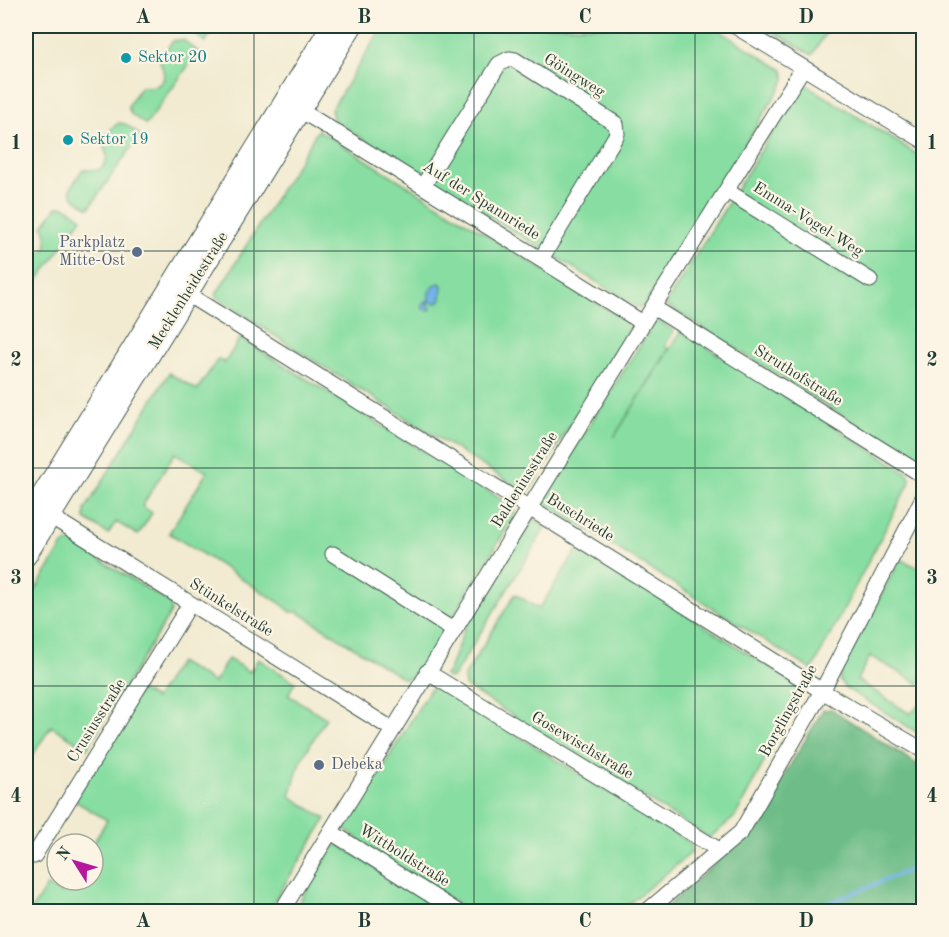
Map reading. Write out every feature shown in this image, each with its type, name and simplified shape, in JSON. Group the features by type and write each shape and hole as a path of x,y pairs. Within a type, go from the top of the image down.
{"main road":[{"name":"Mecklenheidestraße","path":"26,521 331,26"},
{"name":"Mecklenheidestraße","path":"26,556 352,26"}],"street":[{"path":"735,26 924,141"},
{"name":"Göingweg","path":"423,186 499,64 509,59 515,60 616,124 617,134 541,259"},
{"name":"Baldeniusstraße","path":"281,912 529,507 803,68"},
{"name":"Auf der Spannriede","path":"300,110 643,323"},
{"name":"Emma-Vogel-Weg","path":"727,191 870,280"},
{"name":"Buschriede","path":"187,294 822,691 924,751"},
{"name":"Struthofstraße","path":"653,307 924,476"},
{"name":"Borglingstraße","path":"646,912 741,832 822,691 924,496"},
{"name":"Stünkelstraße","path":"50,516 392,729"},
{"path":"333,554 453,630"},
{"name":"Crusiusstraße","path":"34,855 190,604"},
{"name":"Gosewischstraße","path":"427,672 719,850"},
{"name":"Wittboldstraße","path":"331,832 458,912"}],"green space":[{"path":"187,26 216,26 205,42"},
{"path":"383,26 712,26 783,70 785,80 645,305 639,308 334,121 331,110"},
{"path":"764,26 830,26 812,55"},
{"path":"183,40 198,52 146,125 131,114 128,106 140,87 154,86 162,82 164,73 159,59 173,41"},
{"path":"804,85 923,158 923,456 917,461 666,305 799,89"},
{"path":"119,123 125,124 140,135 89,208 73,197 70,189 82,170 98,170 105,165 107,156 102,142 112,128"},
{"path":"318,130 626,321 629,330 529,491 525,492 300,352 215,296"},
{"path":"60,206 66,207 82,218 30,292 26,289 26,253 44,251 47,239 43,226"},
{"path":"659,321 674,331 665,346 669,349 614,437 681,331 908,473 910,482 908,487 812,670 543,502 542,499 654,323"},
{"path":"240,338 514,507 515,515 416,677 404,679 298,612 291,612 169,533 207,472 175,453 142,506 152,513 138,535 116,522 108,534 85,519 85,510 169,373 197,390 218,359 225,363"},
{"path":"532,518 543,525 544,530 455,674 452,678 445,677 465,627 464,622"},
{"path":"68,542 75,544 170,603 171,612 87,748 51,726 26,766 26,605 63,545"},
{"path":"579,547 803,688 735,817 709,838 465,686 464,677 515,594 539,609"},
{"path":"900,559 923,570 923,679 920,684 870,656 857,680 910,714 923,702 923,736 844,687 839,679 841,671"},
{"path":"228,659 250,672 258,659 295,682 288,695 326,718 300,762 290,796 326,819 268,911 30,912 45,889 45,892 62,894 63,892 105,892 105,832 100,832 107,820 73,800 140,690 155,699 179,662 214,683"},
{"path":"436,687 689,842 691,853 620,911 469,911 361,844 358,838 345,830 430,689"},
{"path":"831,709 923,768 923,911 661,912 751,831 823,710"},
{"path":"339,845 447,912 293,912 331,850 334,846"}],"water":[{"path":"440,283 442,286 441,300 437,303 429,302 427,304 430,310 423,309 422,304 429,300 431,290"}],"waterway":[{"path":"807,912 924,864"}],"place":[{"name":"Sektor 20","path":"126,58"},
{"name":"Sektor 19","path":"68,140"},
{"name":"Parkplatz Mitte-Ost","path":"137,252"},
{"name":"Debeka","path":"319,765"}]}
